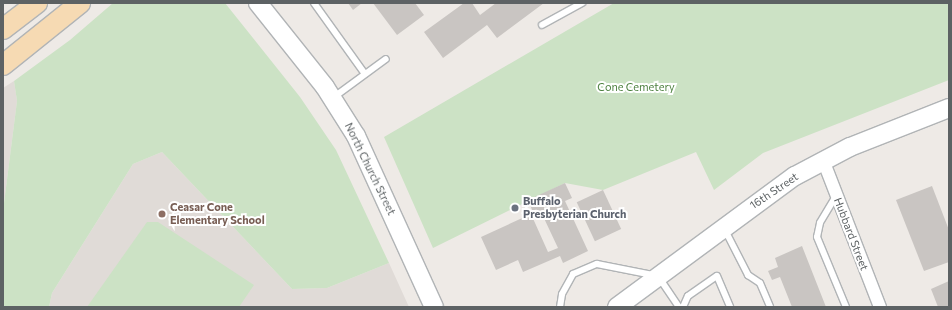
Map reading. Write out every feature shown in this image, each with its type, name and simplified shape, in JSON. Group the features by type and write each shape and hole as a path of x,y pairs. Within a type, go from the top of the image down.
{"main road":[{"path":"3,29 38,3"},
{"path":"3,65 80,3"}],"street":[{"name":"North Church Street","path":"258,3 332,98 356,136 434,307"},
{"name":"16th Street","path":"617,307 723,226 795,176 823,160 949,108"},
{"name":"Hubbard Street","path":"823,160 880,307"}],"lane":[{"path":"314,3 366,74"},
{"path":"542,25 582,3"},
{"path":"332,98 386,59"},
{"path":"836,196 820,223 817,237 846,307"},
{"path":"723,226 748,275 760,283 770,307"},
{"path":"560,307 567,283 582,268 597,264 658,276 679,307"},
{"path":"683,307 688,296 717,276 730,307"}],"shaded area":[{"path":"14,81 17,101 3,211 3,88"},
{"name":"Ceasar Cone Elementary School","path":"162,152 292,289 327,288 389,263 409,307 49,307 52,293 133,164"}],"green space":[{"path":"113,3 225,3 300,97 336,150 389,263 327,288 292,289 162,152 133,164 52,293 49,307 3,307 3,211 17,101 14,81 70,40"},
{"name":"Cone Cemetery","path":"614,3 949,3 949,80 763,153 714,190 696,152 603,190 565,183 433,248 384,137"},
{"path":"147,222 158,222 254,285 239,307 87,307"}],"building":[{"path":"348,3 362,3 353,10"},
{"path":"373,3 415,3 424,15 397,35"},
{"path":"464,3 472,3 480,15 496,3 544,3 497,38 487,25 443,58 424,32"},
{"path":"565,183 572,198 565,201 588,251 563,263 560,256 523,272 518,260 496,270 481,237 531,214 548,252 558,248 542,214 535,217 528,200"},
{"path":"932,186 949,230 949,262 924,271 896,200"},
{"path":"603,190 621,229 595,241 577,202"},
{"path":"802,246 826,307 792,307 780,277 772,280 768,271 778,267 775,258"},
{"path":"949,281 949,307 938,307 931,289"}],"place":[{"name":"Buffalo Presbyterian Church","path":"515,208"},
{"name":"Ceasar Cone Elementary School","path":"162,214"}]}
